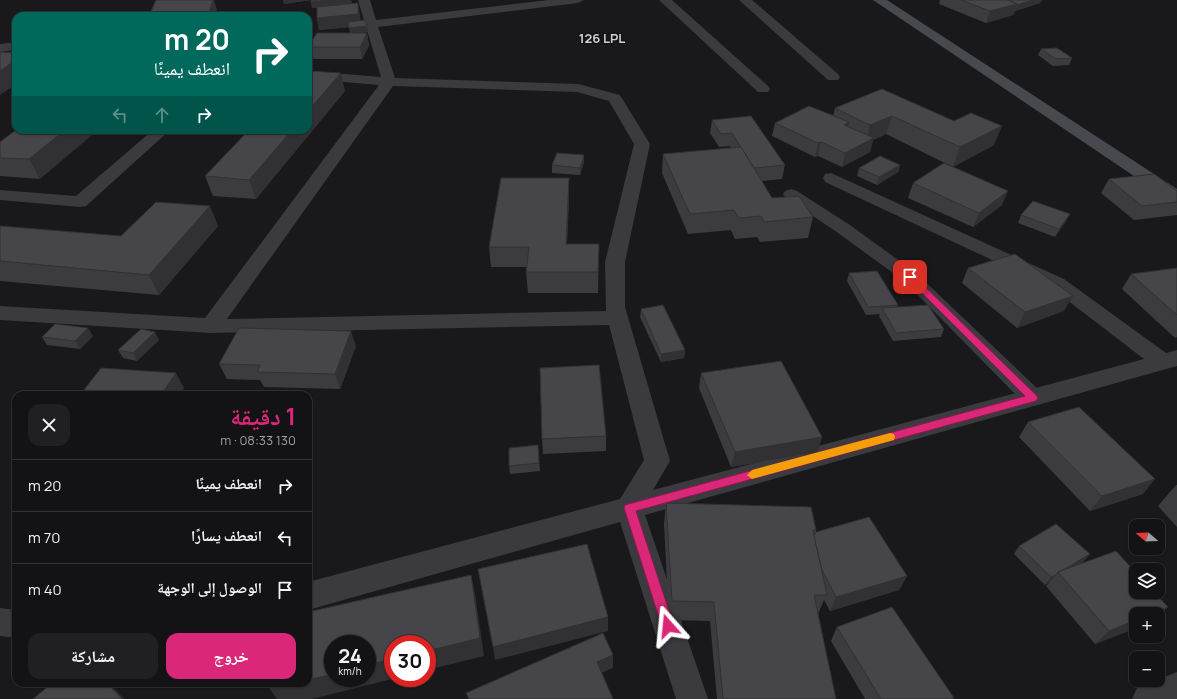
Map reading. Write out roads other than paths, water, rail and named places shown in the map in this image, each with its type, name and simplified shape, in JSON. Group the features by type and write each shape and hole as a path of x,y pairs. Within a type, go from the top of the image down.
{"street":[{"path":"364,0 389,82"},
{"path":"371,24 578,0"},
{"path":"664,0 763,89"},
{"path":"745,0 833,77"},
{"path":"879,0 1177,198"},
{"path":"0,48 12,46"},
{"path":"312,75 389,82 578,88 615,98 642,144 615,262 615,307 657,461 629,508 692,699"},
{"path":"211,326 389,82"},
{"path":"0,195 80,202 157,134"},
{"path":"831,178 1057,283 1170,360"},
{"path":"0,313 211,326 618,318"},
{"path":"312,595 1170,360"},
{"path":"0,622 12,624"},
{"path":"1148,699 1177,688"}],"lane":[{"path":"791,194 844,229 910,277 1033,398"}],"district":[{"name":"126 LPL","path":"602,38"}]}
